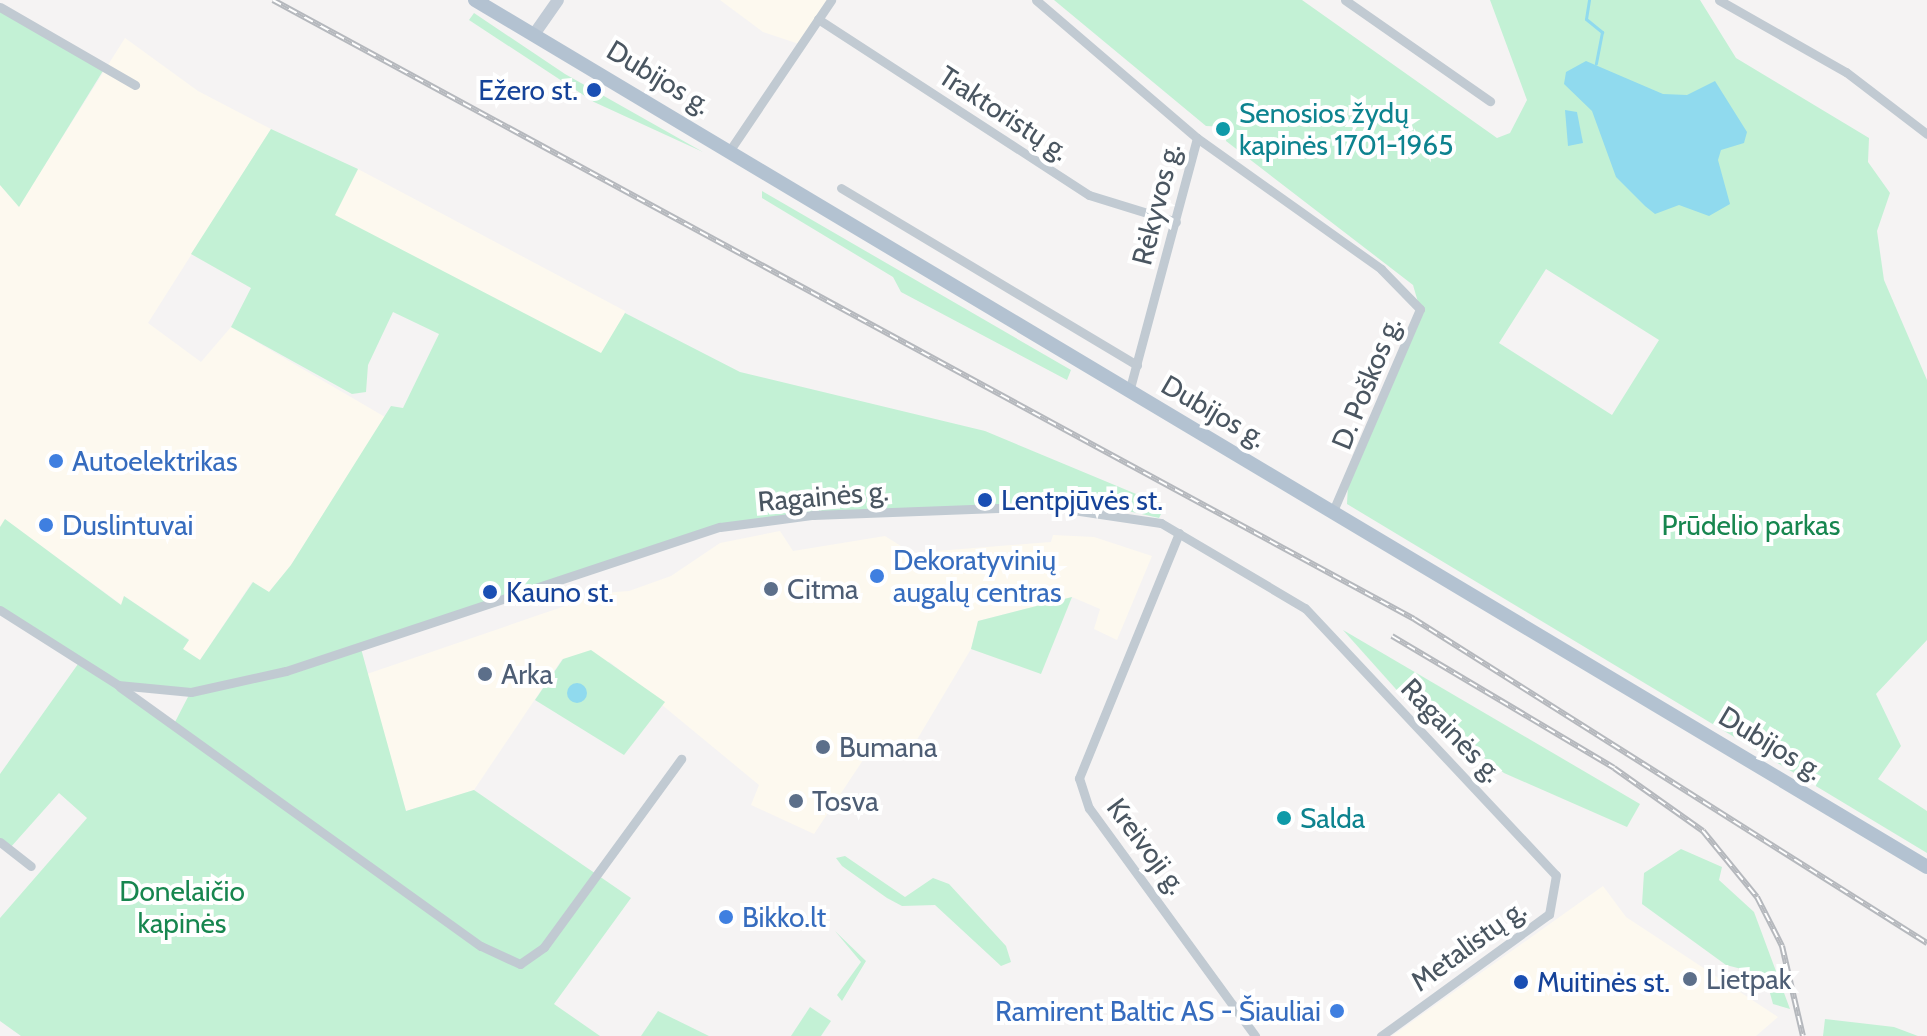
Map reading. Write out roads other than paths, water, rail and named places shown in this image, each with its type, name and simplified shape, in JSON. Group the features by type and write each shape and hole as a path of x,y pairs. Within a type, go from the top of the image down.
{"main road":[{"name":"Dubijos g.","path":"475,0 535,33 1927,867"},
{"path":"535,33 558,0"}],"street":[{"path":"730,150 831,0"},
{"name":"Rėkyvos g.","path":"1036,0 1197,138 1129,391"},
{"path":"1345,0 1490,101"},
{"path":"1719,0 1750,14 1927,134"},
{"path":"0,7 135,85"},
{"name":"Traktoristų g.","path":"818,19 1089,195 1176,222"},
{"name":"D. Poškos g.","path":"1197,138 1381,269 1420,309 1333,511"},
{"path":"841,188 1137,365"},
{"name":"Ragainės g.","path":"0,610 118,685 191,692 286,671 720,527 813,515 1046,506 1139,517 1179,533 1305,608 1556,875"},
{"name":"Kreivoji g.","path":"1179,533 1079,778 1089,808 1255,1036"},
{"path":"118,685 481,946 520,964 544,947 681,759"},
{"path":"0,842 31,866"},
{"name":"Metalistų g.","path":"1381,1036 1549,914 1556,875"}],"water":[{"path":"1586,61 1663,94 1687,95 1715,81 1747,132 1744,143 1721,150 1718,160 1730,204 1709,216 1679,205 1655,214 1645,206 1616,177 1592,111 1564,84 1566,72"},
{"path":"1565,110 1577,112 1583,143 1568,146"},
{"path":"577,683 584,686 587,693 584,700 577,703 570,700 567,693 570,686"}],"waterway":[{"path":"1589,0 1586,19 1602,32 1596,63"}],"railway":[{"path":"273,0 1414,619 1927,943"},
{"path":"1392,636 1614,768 1703,831 1757,897 1782,946 1803,1036"}],"place":[{"name":"Ežero st.","path":"594,90"},
{"name":"Senosios žydų kapinės 1701-1965","path":"1223,129"},
{"name":"Autoelektrikas","path":"56,461"},
{"name":"Lentpjūvės st.","path":"985,500"},
{"name":"Duslintuvai","path":"46,525"},
{"name":"Dekoratyvinių augalų centras","path":"877,576"},
{"name":"Citma","path":"771,589"},
{"name":"Kauno st.","path":"490,592"},
{"name":"Arka","path":"485,674"},
{"name":"Bumana","path":"823,747"},
{"name":"Tosva","path":"796,801"},
{"name":"Salda","path":"1284,818"},
{"name":"Bikko.lt","path":"726,917"},
{"name":"Lietpak","path":"1690,979"},
{"name":"Muitinės st.","path":"1521,982"},
{"name":"Ramirent Baltic AS - Šiauliai","path":"1337,1011"}],"park label":[{"name":"Prūdelio parkas","path":"1751,525"},
{"name":"Donelaičio kapinės","path":"182,907"}]}
